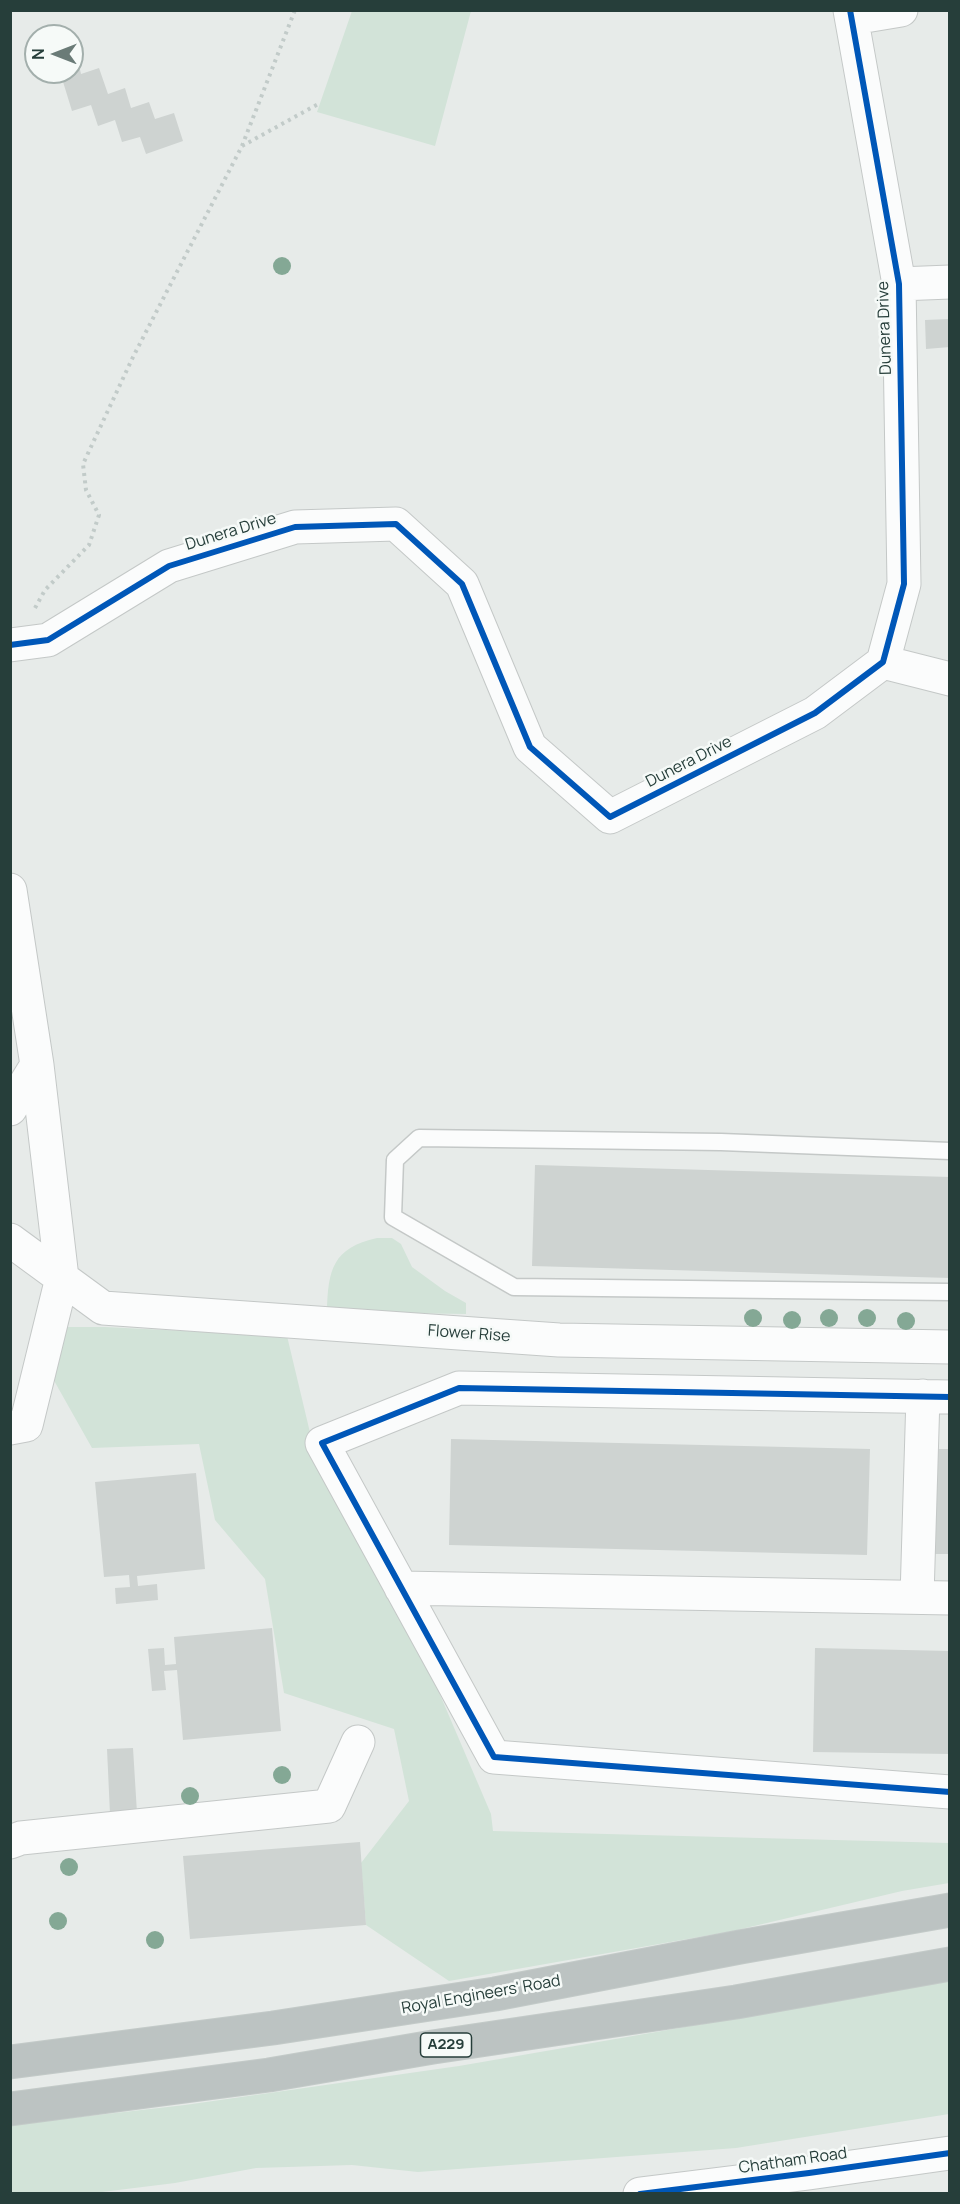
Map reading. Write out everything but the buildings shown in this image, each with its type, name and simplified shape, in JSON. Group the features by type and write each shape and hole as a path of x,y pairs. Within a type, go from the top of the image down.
{"highway":[{"name":"Royal Engineers' Road","path":"10,2062 273,2028 495,1994 950,1910"},
{"name":"A229","path":"10,2109 269,2075 434,2047 736,2002 950,1964"}],"street":[{"path":"852,14 901,10"},
{"name":"Dunera Drive","path":"16,644 48,640 169,566 295,526 396,524 462,584 530,747 610,817 815,713 883,662 904,584 899,284 852,14"},
{"path":"899,284 950,282"},
{"path":"883,662 950,679"},
{"path":"10,890 37,1065 62,1278 26,1425 10,1428"},
{"path":"10,1109 37,1065"},
{"name":"Flower Rise","path":"10,1240 103,1308 559,1340 950,1347"},
{"path":"916,1598 936,1396 459,1388 322,1443 494,1757 950,1792"},
{"path":"401,1588 950,1598"},
{"path":"10,1842 21,1838 329,1806 358,1742"},
{"name":"Chatham Road","path":"640,2193 797,2175 950,2153"}],"lane":[{"path":"950,1151 721,1142 419,1138 395,1160 393,1217 514,1287 950,1292"}],"path":[{"path":"16,644 45,590 88,545 99,514 86,490 83,464 133,357 242,146 295,10"},
{"path":"242,146 320,104"}],"green space":[{"path":"352,11 471,11 435,146 317,112"},
{"path":"377,1238 392,1238 401,1244 412,1267 466,1303 466,1314 327,1312 332,1272 342,1254 362,1242"},
{"path":"67,1327 287,1336 318,1466 423,1655 491,1814 493,1831 949,1843 949,1883 902,1891 733,1931 449,1981 366,1925 361,1863 409,1801 394,1729 284,1693 265,1579 215,1520 199,1444 92,1448 52,1377"},
{"path":"949,1979 949,2114 736,2148 418,2172 352,2165 256,2168 175,2183 94,2193 11,2194 10,2125 185,2105 459,2066 876,1994"}],"cycle path":[{"path":"10,645 48,640 169,566 295,527 396,524 462,584 530,747 610,817 815,713 883,662 904,584 899,284 850,10"},
{"path":"950,1397 459,1388 322,1443 494,1757 950,1792"},
{"path":"640,2194 950,2153"}]}
